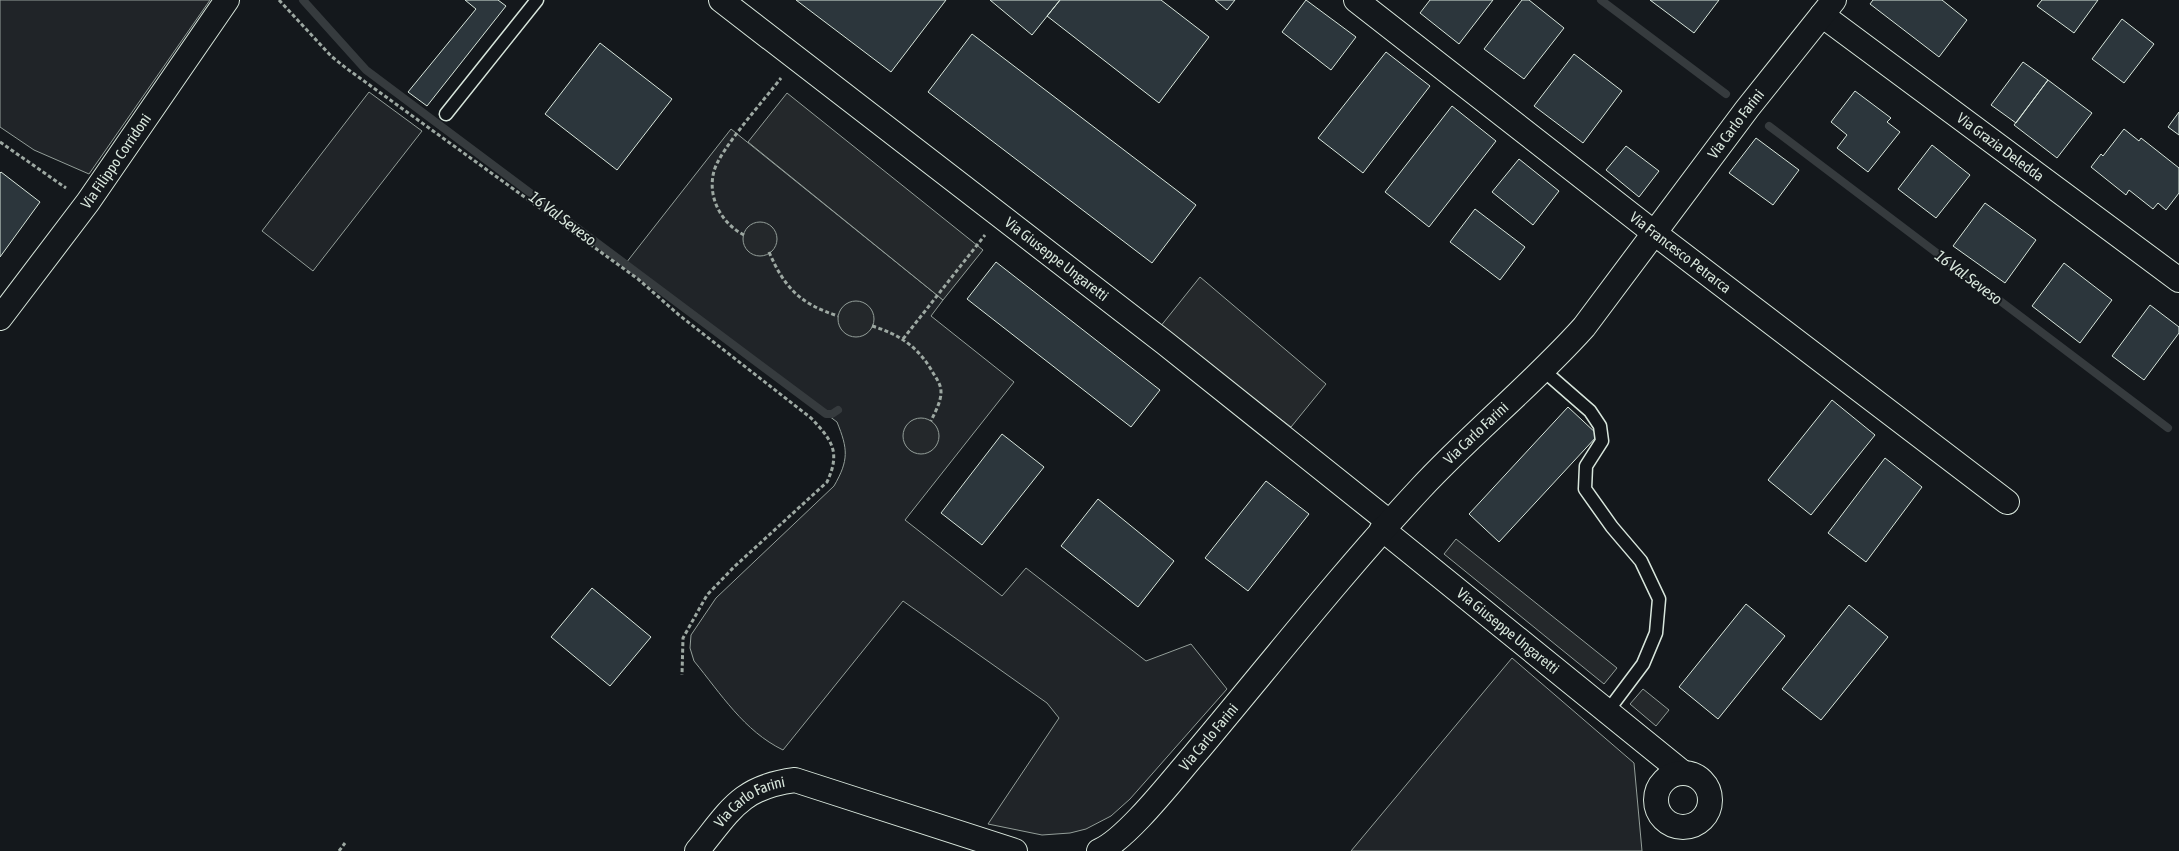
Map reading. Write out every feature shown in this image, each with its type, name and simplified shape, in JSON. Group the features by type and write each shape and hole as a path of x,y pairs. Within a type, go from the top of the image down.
{"street":[{"name":"Via Filippo Corridoni","path":"0,318 88,202 227,0"},
{"name":"Via Giuseppe Ungaretti","path":"721,0 1165,343 1607,712 1682,772"},
{"name":"Via Francesco Petrarca","path":"1356,0 1653,232 2007,502"},
{"name":"Via Carlo Farini","path":"1099,851 1135,823 1386,526 1446,463 1544,370 1584,326 1747,109 1828,8"},
{"name":"Via Grazia Deledda","path":"1828,8 2179,280"},
{"name":"Via Giuseppe Ungaretti","path":"1634,733 1643,749 1658,790"},
{"path":"1682,772 1700,778 1706,785 1710,802 1703,819 1686,827 1668,822 1657,808 1658,790 1668,777 1682,772"},
{"name":"Via Carlo Farini","path":"697,851 736,803 755,789 775,782 795,780 1015,851"}],"lane":[{"path":"446,114 537,0"},
{"path":"1544,370 1590,411 1600,426 1602,441 1586,466 1585,489 1612,528 1641,561 1659,598 1656,633 1643,664 1607,712"}],"path":[{"path":"279,0 331,56 346,68 638,280 679,315 811,418 827,434 834,448 834,466 827,482 734,567 708,595 683,638 682,675"},
{"path":"744,235 733,229 717,207 713,194 714,171 724,151 797,58"},
{"path":"0,142 88,202"},
{"path":"903,339 1000,216"},
{"path":"769,252 776,269 795,294 817,309 838,316"},
{"path":"872,326 889,331 903,339 924,357 938,382 941,397 931,421"},
{"path":"339,851 346,843"}],"shaded area":[{"path":"0,0 210,0 89,174 34,150 0,127"},
{"path":"369,92 422,131 313,271 262,231"},
{"path":"787,93 983,250 943,300 748,142"},
{"path":"731,129 943,300 931,316 1014,382 905,520 1002,596 1026,568 1146,661 1191,644 1227,689 1130,799 1111,816 1086,829 1070,833 1042,835 988,824 1059,718 1047,703 903,601 783,750 756,733 734,711 694,661 690,648 691,635 716,598 834,486 842,469 845,454 845,447 837,422 626,263"},
{"path":"760,222 772,227 777,239 772,251 760,256 748,251 743,239 748,227"},
{"path":"1200,277 1326,384 1291,427 1160,327"},
{"path":"856,301 869,306 874,319 869,332 856,337 843,332 838,319 843,306"},
{"path":"921,418 934,423 939,436 934,449 921,454 908,449 903,436 908,423"},
{"path":"1456,539 1617,668 1604,684 1444,554"},
{"path":"1512,658 1634,763 1642,851 1351,851"},
{"path":"1643,689 1669,710 1656,726 1630,704"}],"building":[{"path":"465,0 498,0 506,6 427,106 408,92 476,9"},
{"path":"796,0 946,0 891,72"},
{"path":"990,0 1060,0 1032,35"},
{"path":"1060,0 1161,0 1209,37 1159,103 1047,16"},
{"path":"1215,0 1235,0 1227,10"},
{"path":"1306,0 1356,37 1331,70 1282,32"},
{"path":"1430,0 1493,0 1459,44 1420,13"},
{"path":"1522,0 1529,0 1564,28 1524,79 1484,49"},
{"path":"1650,0 1719,0 1694,33"},
{"path":"1873,0 1942,0 1967,20 1939,57 1870,4"},
{"path":"2042,0 2098,0 2074,33 2037,6"},
{"path":"2122,19 2154,44 2124,83 2092,59"},
{"path":"972,34 1196,205 1152,263 928,92"},
{"path":"600,43 672,99 617,170 545,114"},
{"path":"1386,52 1430,86 1363,173 1318,138"},
{"path":"1574,54 1622,91 1583,143 1534,106"},
{"path":"2023,62 2048,80 2016,123 1991,105"},
{"path":"2048,80 2092,113 2057,158 2014,125"},
{"path":"1855,91 1891,118 1887,122 1900,132 1868,172 1837,148 1847,135 1831,122"},
{"path":"1452,106 1496,141 1429,227 1385,192"},
{"path":"2179,112 2179,135 2168,127"},
{"path":"2124,129 2139,141 2141,138 2179,168 2179,193 2166,210 2158,203 2153,209 2129,190 2126,195 2091,167 2101,154 2103,156"},
{"path":"1756,138 1799,170 1773,205 1729,173"},
{"path":"1932,145 1970,175 1936,218 1898,189"},
{"path":"1626,146 1659,171 1639,197 1606,170"},
{"path":"1519,159 1559,191 1533,225 1492,192"},
{"path":"0,173 40,202 0,257"},
{"path":"1985,203 2036,240 2005,283 1953,246"},
{"path":"1475,209 1525,247 1500,280 1450,242"},
{"path":"996,262 1160,390 1131,427 967,299"},
{"path":"2064,263 2112,300 2080,343 2032,306"},
{"path":"2150,305 2179,327 2179,333 2144,380 2112,356"},
{"path":"1832,400 1875,435 1811,515 1768,480"},
{"path":"1568,407 1598,435 1499,542 1469,514"},
{"path":"1002,434 1044,467 982,545 941,513"},
{"path":"1885,458 1922,487 1866,562 1828,533"},
{"path":"1266,481 1309,514 1248,591 1205,558"},
{"path":"1098,499 1174,561 1138,607 1061,546"},
{"path":"592,588 651,637 610,686 551,637"},
{"path":"1746,604 1785,636 1718,719 1679,687"},
{"path":"1849,605 1888,637 1821,720 1782,689"}],"waterway":[{"name":"16 Val Seveso","path":"303,0 366,70 826,414 832,414 838,410"},
{"name":"16 Val Seveso","path":"1601,0 1726,94"},
{"name":"16 Val Seveso","path":"1769,126 2168,428"}]}
